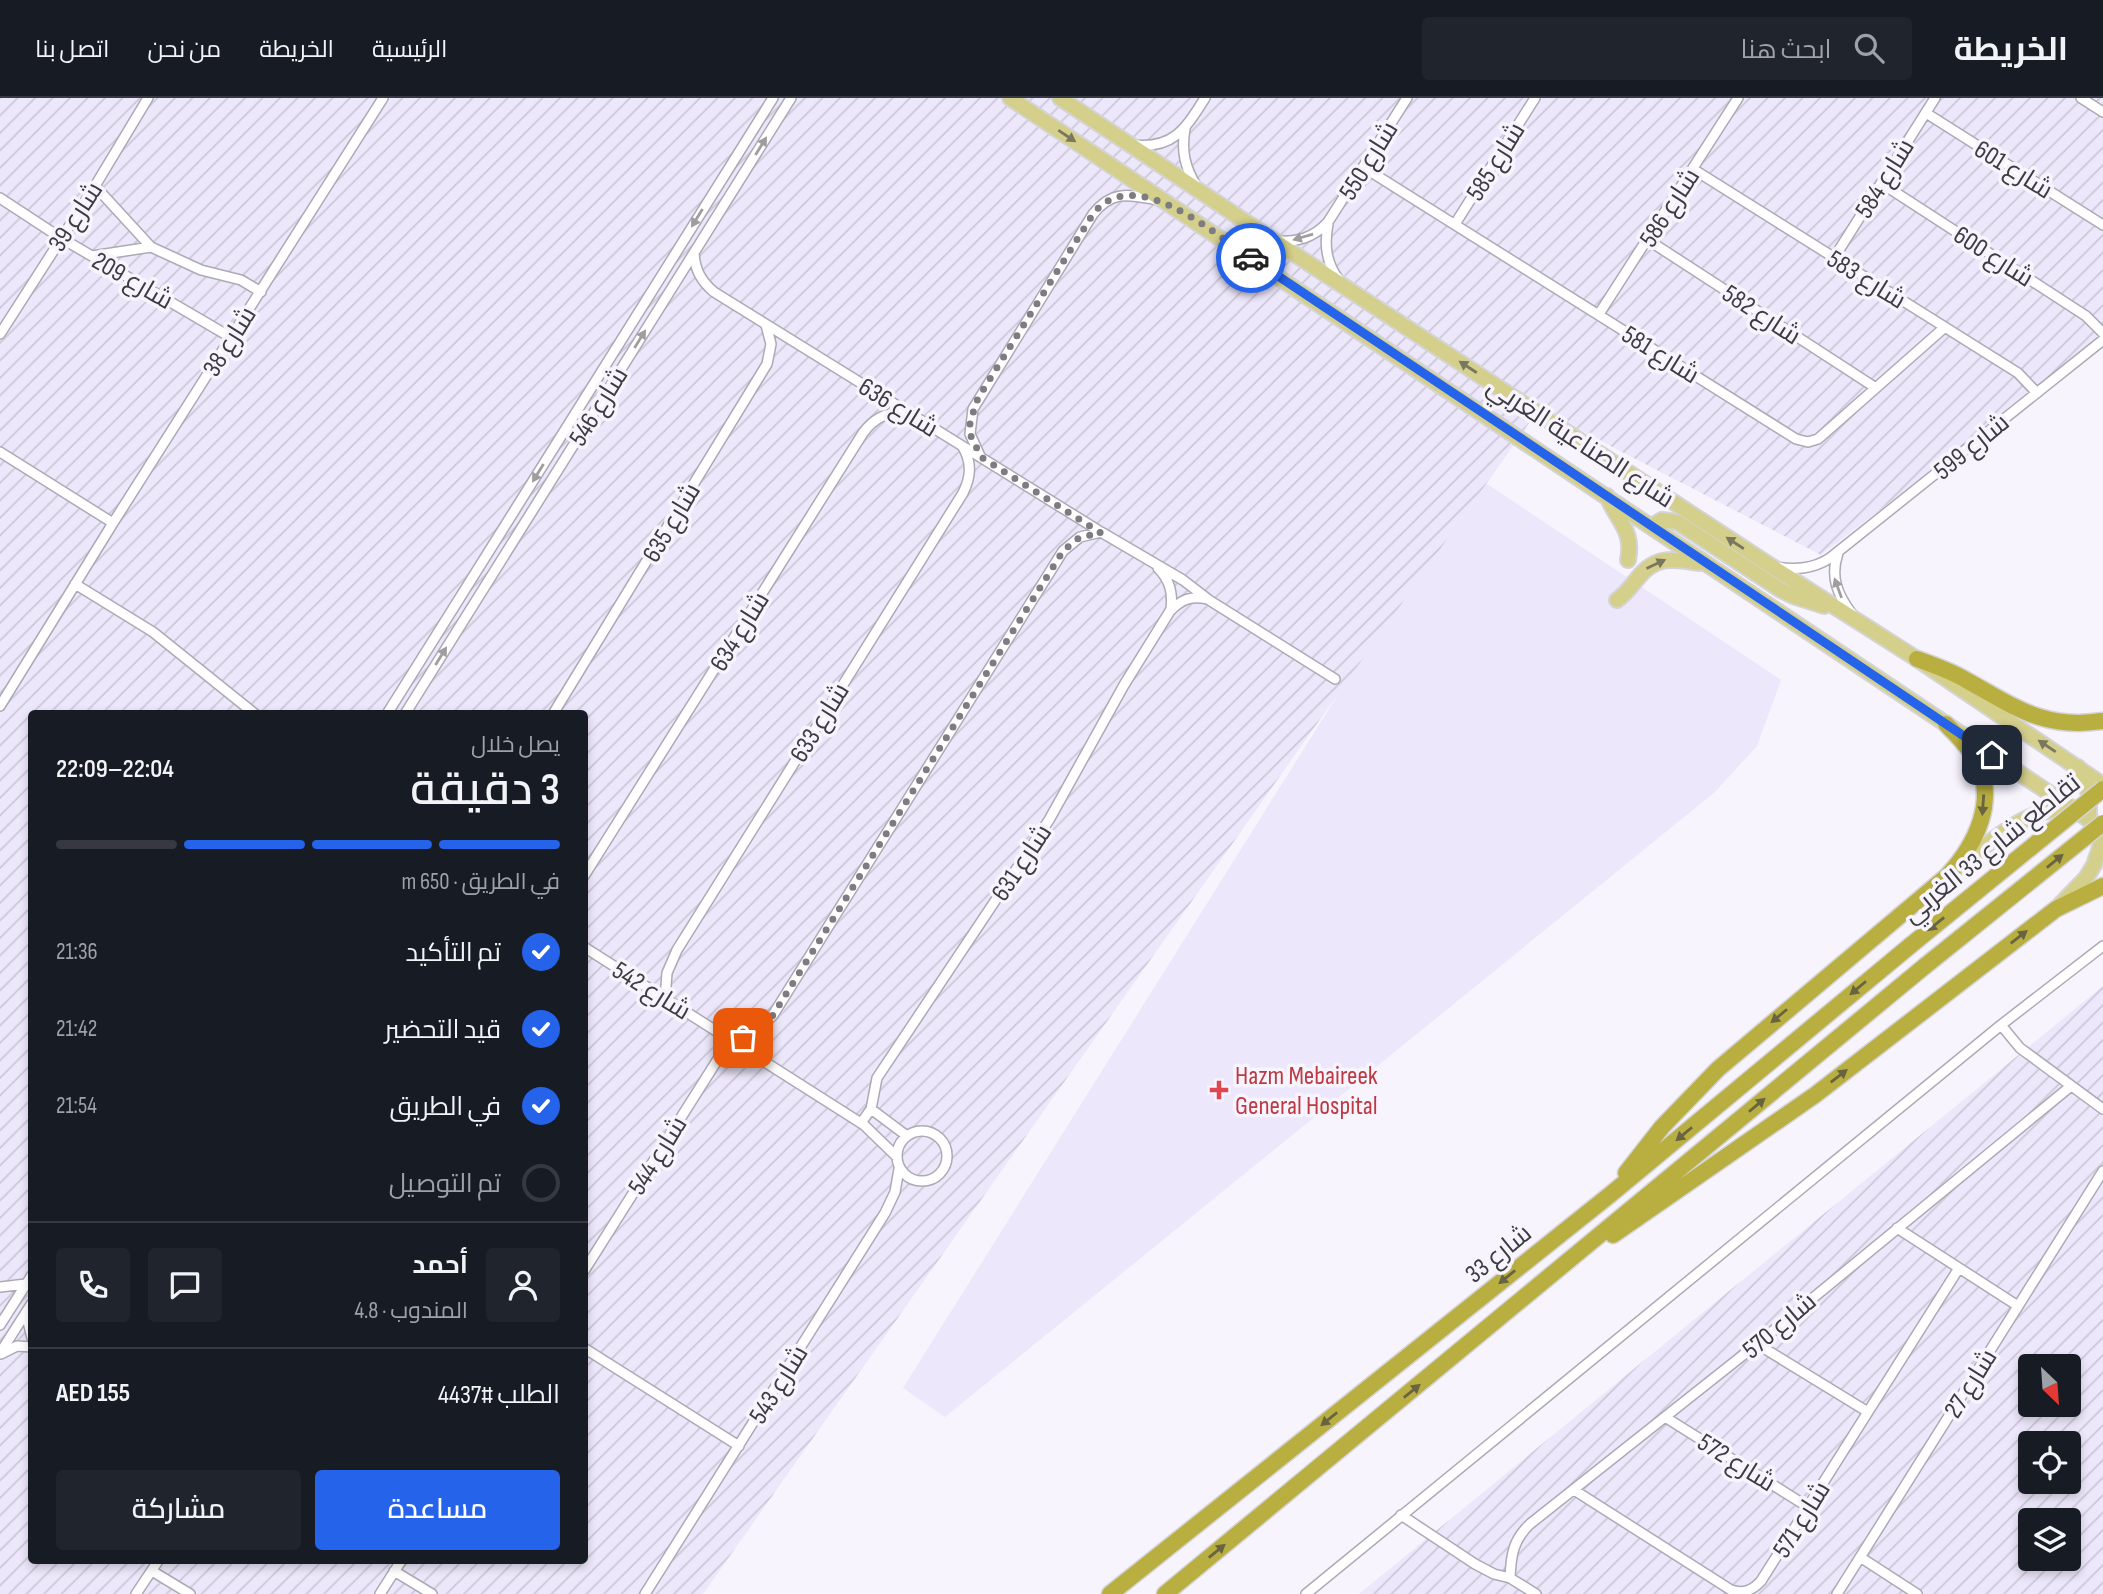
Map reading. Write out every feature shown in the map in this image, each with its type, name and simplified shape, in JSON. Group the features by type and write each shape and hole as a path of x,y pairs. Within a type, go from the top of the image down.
{"highway":[{"path":"1916,659 1955,674 2028,715 2066,723 2103,722"},
{"path":"1611,1194 1662,1128 1718,1069 1947,876 1963,859 1982,818 1984,795 1981,772 1975,759 1946,724"},
{"name":"تقاطع شارع 33 الغربي","path":"1911,944 2099,791"},
{"name":"تقاطع شارع 33 الغربي","path":"1926,966 2098,819"},
{"path":"1580,1253 1641,1219 1798,1107 2056,909 2103,886"},
{"name":"شارع 33","path":"1110,1594 1611,1194 1911,944"},
{"name":"شارع 33","path":"1165,1594 1926,966"}],"main road":[{"name":"شارع الصناعية الغربي","path":"1010,98 1607,495 1660,526 1707,565 2062,802 2098,819 2103,829"},
{"name":"شارع الصناعية الغربي","path":"1060,98 1202,194 2078,766 2099,791"},
{"path":"1607,495 1628,533 1628,560"},
{"path":"1660,526 1673,501"},
{"path":"1660,526 1677,522 1781,590 1807,601 1838,609"},
{"path":"1617,600 1644,570 1656,562 1677,559 1707,565"},
{"path":"2056,909 2086,878 2097,858 2100,838 2099,791 2062,802"},
{"path":"1947,876 2026,818 2064,808 2098,819"}],"street":[{"name":"شارع 39","path":"0,334 96,186 148,98"},
{"name":"شارع 38","path":"0,706 383,98"},
{"name":"شارع 546","path":"390,710 773,98"},
{"name":"شارع 546","path":"408,710 792,98"},
{"path":"1131,145 1154,145 1176,136 1185,129 1205,98"},
{"name":"شارع 550","path":"1273,240 1298,241 1310,237 1328,222 1407,98"},
{"name":"شارع 585","path":"1455,224 1535,98"},
{"name":"شارع 586","path":"1598,314 1738,98"},
{"name":"شارع 584","path":"1834,258 1935,98"},
{"path":"2081,98 2103,112"},
{"name":"شارع 601","path":"1926,113 2103,225"},
{"path":"1185,129 1184,157 1202,194"},
{"name":"شارع 581","path":"1363,167 1796,439 1808,442 1818,439 1945,327"},
{"name":"شارع 583","path":"1693,169 2018,373 2037,393"},
{"name":"شارع 600","path":"1881,183 2086,316 2103,333"},
{"path":"96,186 151,247 201,270 241,280 261,292"},
{"path":"981,457 970,434 973,409 1093,214 1100,205 1120,195 1166,202"},
{"name":"شارع 209","path":"0,198 92,256 232,338"},
{"name":"شارع 550","path":"1328,222 1326,249 1329,262 1344,287"},
{"name":"شارع 582","path":"1648,240 1876,388"},
{"path":"92,256 151,247"},
{"name":"شارع 636","path":"694,253 697,271 707,286 765,325 1101,533 1183,580 1209,600 1335,680"},
{"name":"شارع 635","path":"556,710 768,364 771,344 765,325"},
{"name":"شارع 599","path":"1771,566 1794,569 1814,566 1839,552 2103,340"},
{"name":"شارع 634","path":"588,870 863,433 883,415 911,414"},
{"name":"شارع 633","path":"665,999 667,973 677,950 963,493 970,474 967,454 962,446"},
{"path":"0,452 113,523"},
{"path":"730,1040 755,1033 773,1015 1063,551 1080,537 1101,533"},
{"path":"1839,552 1834,569 1836,587 1857,621"},
{"path":"1155,565 1170,586 1170,611"},
{"path":"75,584 153,632 250,710"},
{"path":"1170,611 1188,598 1209,600"},
{"name":"شارع 631","path":"871,1109 877,1078 1049,820 1124,685 1170,611"},
{"path":"1306,1594 2001,1025 2103,946"},
{"name":"شارع 542","path":"588,950 861,1123 896,1156"},
{"path":"2001,1025 2020,1048 2103,1109"},
{"name":"شارع 544","path":"588,1264 730,1040"},
{"name":"شارع 570","path":"1510,1578 1513,1545 1520,1533 1757,1344 2071,1086"},
{"path":"861,1123 871,1109 907,1136"},
{"path":"924,1131 937,1136 946,1148 946,1163 939,1175 925,1182 910,1179 899,1169 896,1156 898,1147 907,1136 924,1131"},
{"name":"شارع 543","path":"645,1594 885,1213 895,1192 899,1169"},
{"name":"شارع 27","path":"1837,1594 2103,1171"},
{"path":"1896,1228 2018,1306"},
{"name":"شارع 571","path":"1574,1490 1731,1590 1744,1593 1751,1590 1761,1581 1959,1268"},
{"path":"0,1287 28,1279"},
{"path":"1,1324 28,1281"},
{"path":"0,1354 28,1309"},
{"path":"0,1312 1,1324"},
{"path":"1757,1344 1868,1412"},
{"path":"0,1354 10,1348 28,1347"},
{"path":"588,1351 739,1446"},
{"name":"شارع 572","path":"1665,1418 1808,1507"},
{"path":"1401,1515 1475,1564 1494,1574 1510,1578 1536,1594"},
{"path":"1860,1558 1917,1594"},
{"path":"136,1594 156,1564"},
{"path":"380,1594 399,1564"},
{"path":"152,1571 190,1594"},
{"path":"394,1571 432,1594"}],"shaded area":[{"path":"0,98 2103,98 2103,339 1821,555 1539,409 703,1594 0,1594"},
{"name":"Hazm Mebaireek General Hospital","path":"1475,476 1781,680 1757,746 1715,792 945,1417 903,1388"},
{"path":"2103,986 2103,1594 1359,1594"}],"way so far":[{"path":"743,1038 755,1033 773,1015 1063,551 1080,537 1101,533 981,457 970,434 970,422 978,398 1093,214 1100,205 1120,195 1166,202 1251,258"}],"place":[{"name":"Hazm Mebaireek General Hospital","path":"1219,1090"}],"route":[{"path":"1251,258 1992,755"}]}
